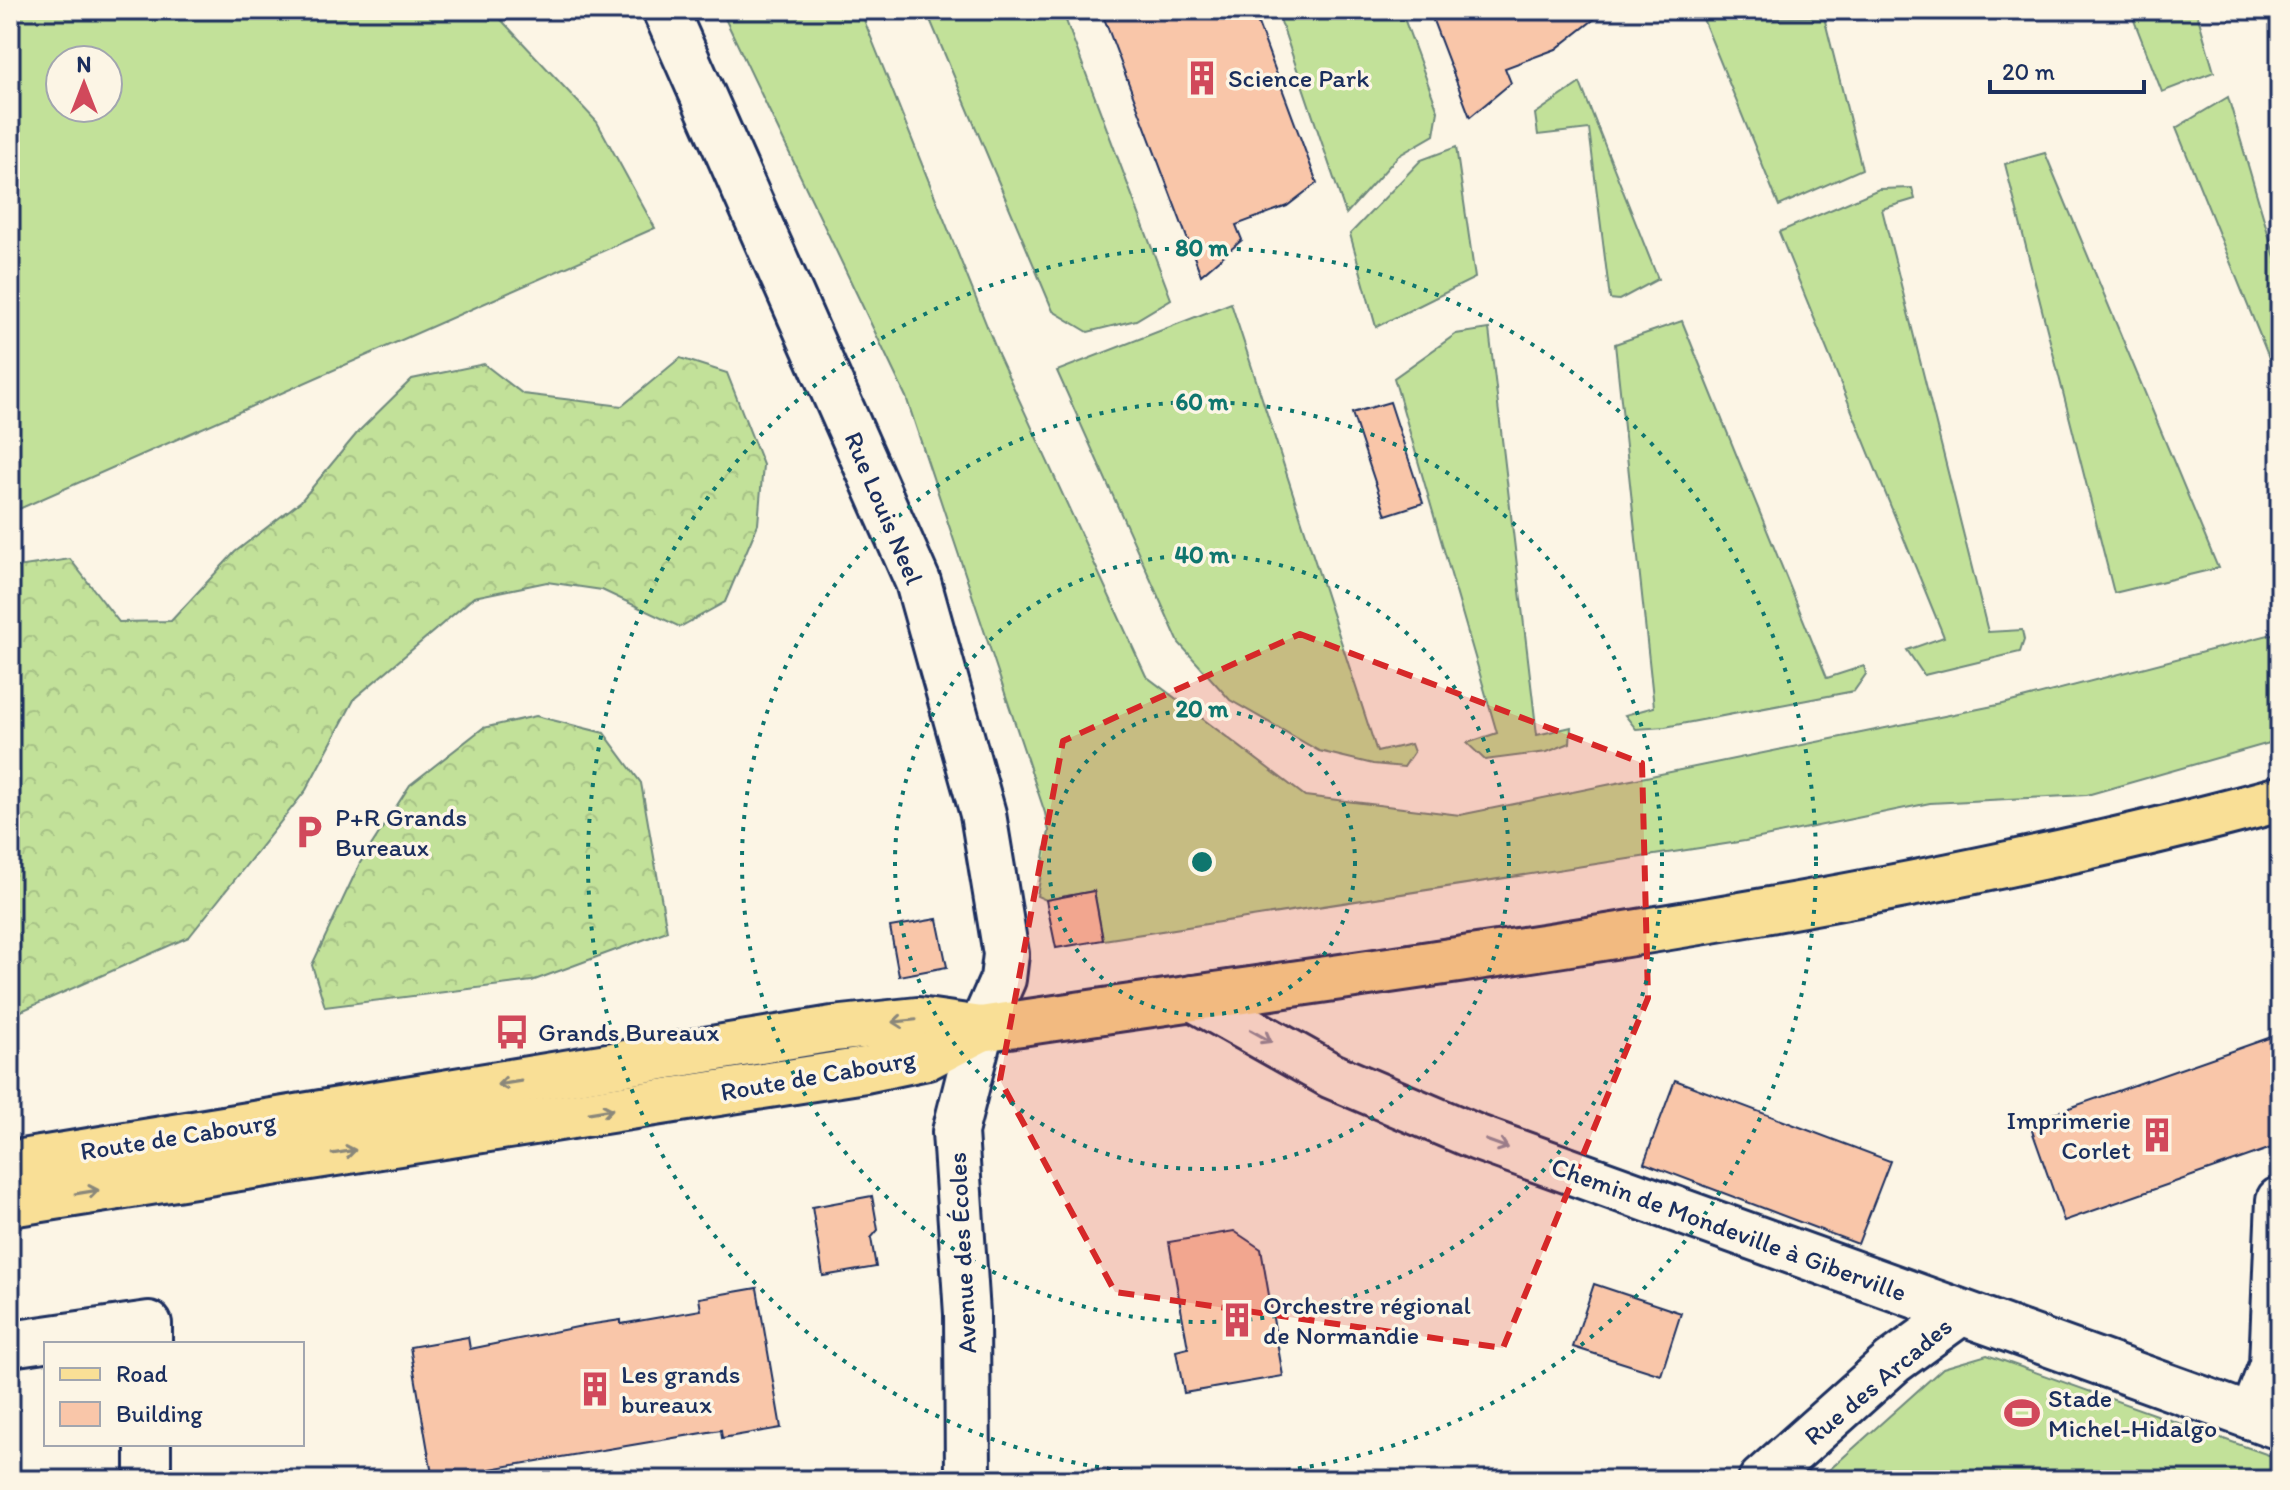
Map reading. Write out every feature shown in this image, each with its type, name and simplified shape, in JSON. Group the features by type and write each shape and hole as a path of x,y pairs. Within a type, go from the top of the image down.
{"main road":[{"path":"981,1029 1725,918 2076,849 2280,799"},
{"name":"Route de Cabourg","path":"10,1164 833,1029 918,1020 981,1029"},
{"name":"Route de Cabourg","path":"10,1204 865,1070 927,1057 981,1029"}],"street":[{"name":"Rue Louis Neel","path":"665,10 918,582 983,814 1004,931 1003,979 981,1029"},
{"name":"Chemin de Mondeville à Giberville","path":"1193,998 1332,1076 1478,1138 2266,1422"},
{"name":"Avenue des Écoles","path":"968,1480 967,1314 955,1132 981,1029"},
{"path":"2266,1422 2272,1365 2279,1200"},
{"name":"Rue des Arcades","path":"1761,1480 1893,1362 1943,1308"},
{"path":"10,1344 149,1324 149,1342"},
{"path":"148,1446 148,1480"}],"highlighted area":[{"path":"1300,634 1642,763 1648,998 1503,1348 1115,1292 1000,1080 1063,741"}],"green space":[{"path":"10,10 492,10 597,122 655,228 10,513"},
{"path":"721,10 860,10 999,356 1146,676 1305,796 1460,815 2003,704 2280,632 2280,740 2087,795 1930,803 1745,841 1103,940 1094,891 1046,900 1037,896 1049,831 1045,813 906,397"},
{"path":"926,10 1062,10 1171,299 1136,320 1088,332 1053,311"},
{"path":"1277,10 1401,10 1438,111 1434,135 1398,156 1346,214"},
{"path":"2130,10 2196,10 2214,72 2162,92"},
{"path":"1824,17 1862,169 1779,206 1703,19"},
{"path":"1580,83 1658,279 1619,300 1610,299 1589,129 1538,135 1535,114"},
{"path":"2228,97 2280,274 2280,385 2176,128"},
{"path":"1456,147 1475,278 1376,327 1350,234 1421,160"},
{"path":"2045,153 2218,568 2114,593 2005,164"},
{"path":"1912,188 1915,199 1882,209 1988,632 2022,630 2024,640 2020,652 1924,675 1907,650 1944,637 1779,232 1879,189"},
{"path":"1231,303 1377,752 1411,744 1414,752 1404,767 1373,764 1319,751 1230,700 1179,643 1057,371"},
{"path":"1682,321 1827,678 1864,666 1866,674 1854,691 1665,727 1636,729 1625,715 1654,707 1615,344"},
{"path":"1489,329 1537,735 1571,727 1570,743 1547,752 1485,760 1467,743 1497,733 1394,378 1456,334"},
{"path":"680,358 727,373 763,465 758,524 725,602 680,627 602,590 547,582 474,597 355,698 306,790 189,937 10,1016 10,568 70,559 119,622 171,621 235,552 301,501 358,432 412,379 484,364 523,394 622,406"},
{"path":"536,716 604,733 641,783 667,931 532,981 325,1007 312,965 360,863 410,785 483,728"},
{"name":"Stade Michel-Hidalgo","path":"1987,1355 2280,1459 2280,1480 1818,1480 1943,1368"}],"building":[{"name":"Science Park","path":"1101,10 1253,10 1317,183 1287,206 1236,225 1242,240 1201,275"},
{"name":"Science Park","path":"1429,10 1606,10 1556,49 1505,68 1511,83 1470,117"},
{"path":"1390,402 1423,503 1386,515 1352,413"},
{"path":"1094,891 1103,940 1056,948 1046,900"},
{"path":"937,919 947,967 899,976 890,927"},
{"name":"Imprimerie Corlet","path":"2280,1034 2280,1145 2064,1221 2029,1122"},
{"path":"1675,1080 1890,1161 1858,1244 1644,1163"},
{"path":"872,1196 878,1230 871,1238 876,1267 823,1276 812,1207"},
{"name":"Orchestre régional de Normandie","path":"1234,1231 1261,1249 1283,1376 1184,1393 1176,1351 1188,1348 1169,1242"},
{"path":"1594,1284 1681,1313 1661,1375 1573,1347"},
{"name":"Les grands bureaux","path":"757,1288 781,1428 722,1438 721,1430 490,1469 493,1480 433,1480 410,1347 468,1337 470,1349 587,1325 621,1320 621,1324 701,1310 699,1298"}],"place":[{"name":"Science Park","path":"1202,78"},
{"name":"P+R Grands Bureaux","path":"309,832"},
{"name":"Grands Bureaux","path":"512,1032"},
{"name":"Imprimerie Corlet","path":"2157,1135"},
{"name":"Orchestre régional de Normandie","path":"1237,1320"},
{"name":"Les grands bureaux","path":"595,1389"},
{"name":"Stade Michel-Hidalgo","path":"2022,1413"}]}
